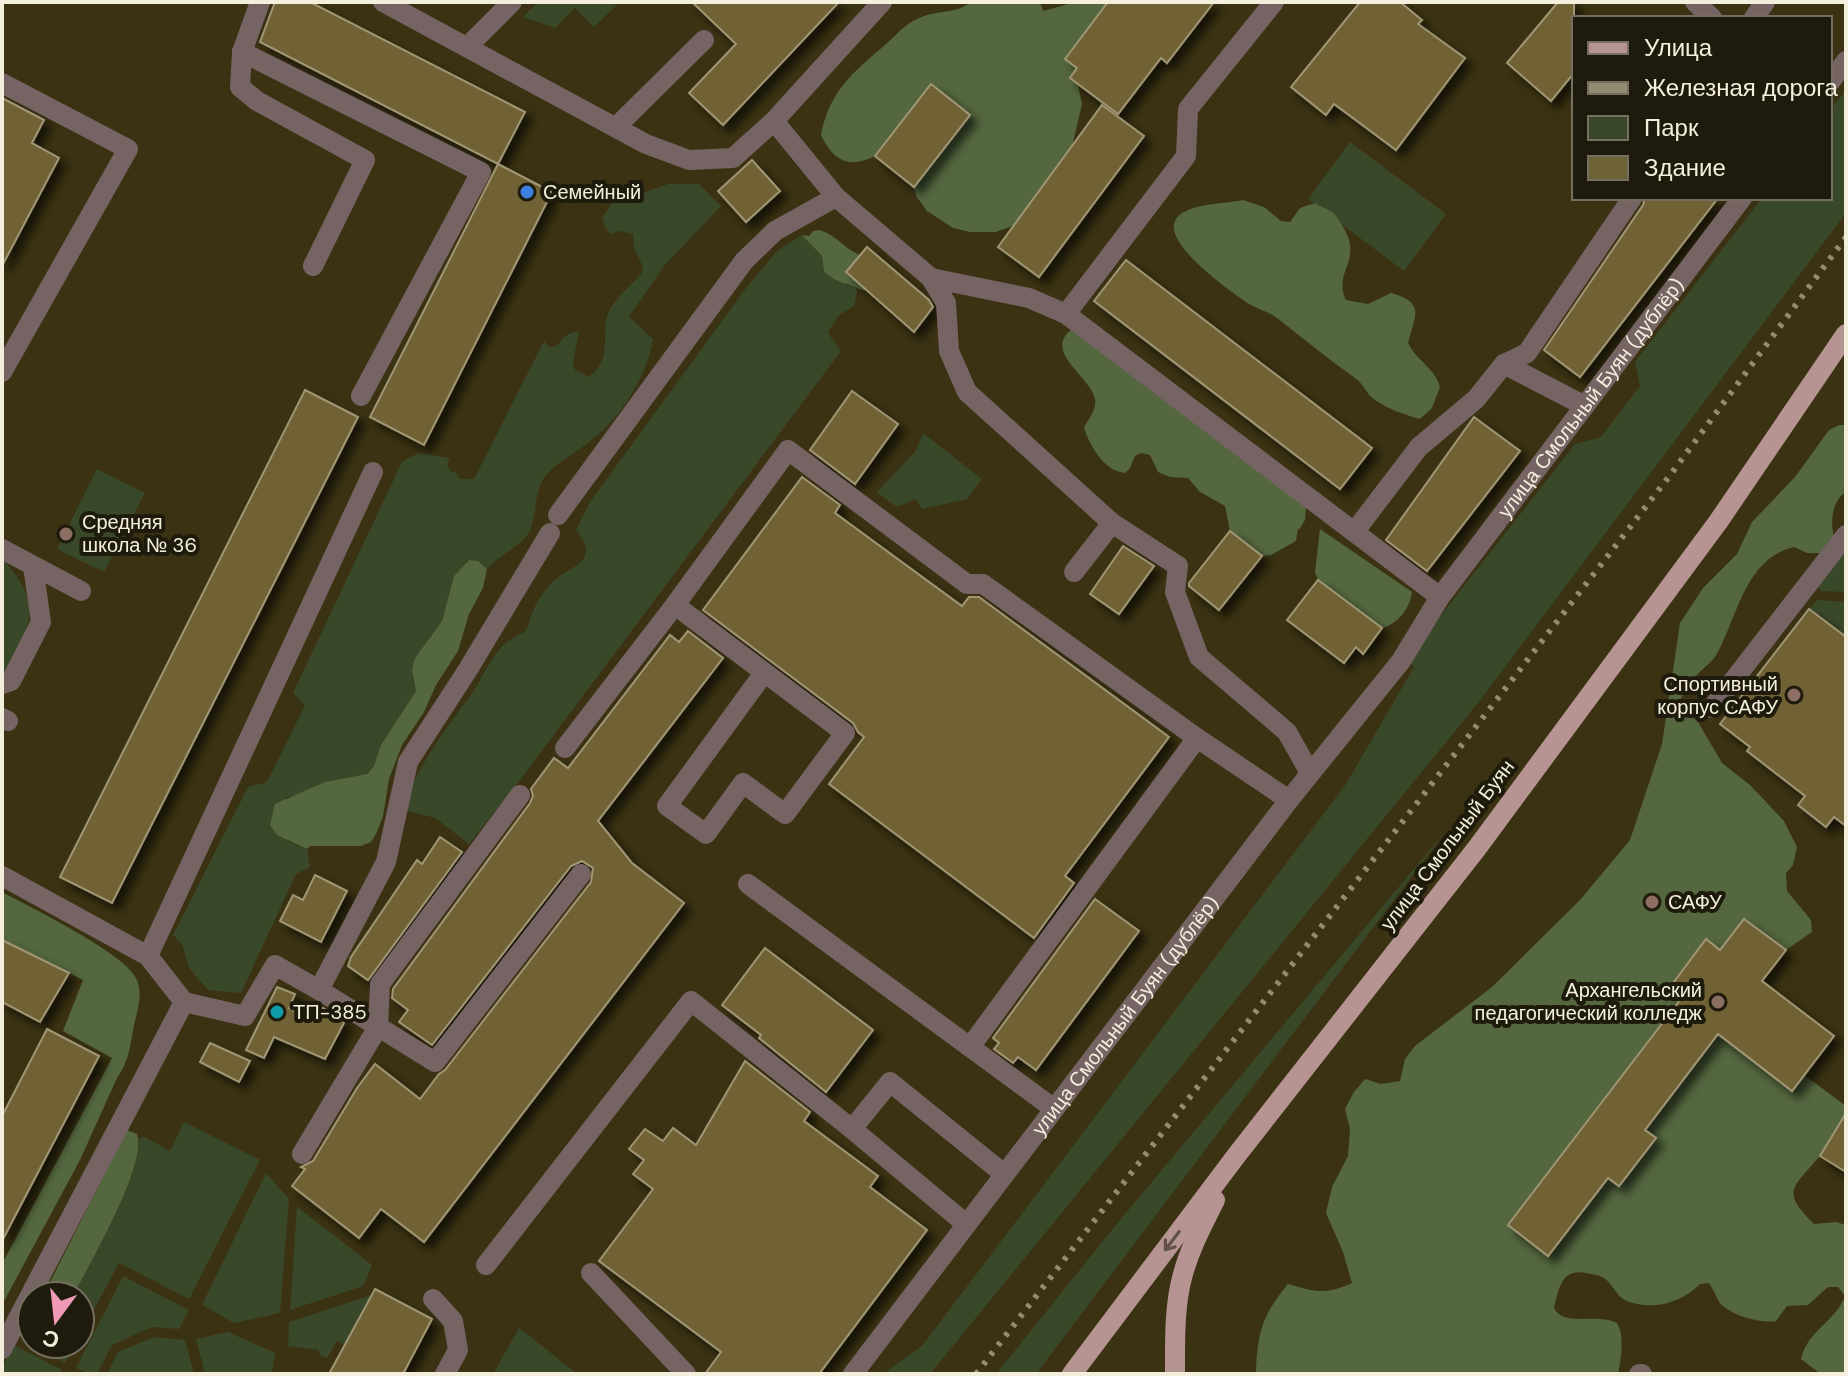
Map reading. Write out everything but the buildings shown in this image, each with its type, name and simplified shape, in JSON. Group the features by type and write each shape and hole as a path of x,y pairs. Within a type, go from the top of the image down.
{"main road":[{"name":"улица Смольный Буян","path":"1072,1374 1236,1156 1486,835 1718,522 1846,334"},
{"path":"1175,1374 1182,1276 1236,1156"}],"street":[{"path":"383,2 646,144 689,160 733,158 774,121 882,2"},
{"path":"467,47 512,2"},
{"path":"1066,314 1186,156 1188,109 1274,2"},
{"path":"1695,2 1710,16"},
{"path":"254,4 242,52 240,87 257,101 365,160 313,266"},
{"path":"617,126 704,40"},
{"path":"242,52 481,172 361,396"},
{"path":"1832,79 1846,61"},
{"path":"2,83 128,149 2,372"},
{"path":"774,121 836,197 931,278 946,303 949,351 967,392 1112,523 1178,566 1175,592 1199,657 1287,732 1310,773"},
{"path":"319,990 386,862 408,762 467,671 554,524 744,261 775,231 836,197"},
{"path":"1355,531 1419,447 1476,399 1504,364 1527,353 1631,200"},
{"name":"улица Смольный Буян (дублёр)","path":"853,1374 1289,800 1401,661 1440,597 1740,200"},
{"path":"931,278 1029,298 1066,314 1440,597"},
{"path":"1504,364 1585,406"},
{"path":"565,748 788,450 967,584 983,584 1197,738 1289,800"},
{"path":"148,956 373,472"},
{"path":"1074,572 1112,523"},
{"path":"1712,708 1846,535"},
{"path":"2,549 81,591"},
{"path":"2,684 11,681 41,622 33,566"},
{"path":"675,605 845,733 785,814 743,783 706,834 667,806 764,673"},
{"path":"970,1047 1197,738"},
{"path":"302,1154 378,1027 380,984 520,795"},
{"path":"2,876 148,956 184,1002 245,1016 275,965 435,1062 581,874"},
{"path":"748,884 1053,1108"},
{"path":"486,1265 691,1001 966,1224"},
{"path":"2,1349 184,1002"},
{"path":"852,1129 890,1082 1004,1174"},
{"path":"591,1273 686,1374"},
{"path":"433,1299 453,1321 458,1350 445,1374"}],"green space":[{"path":"538,2 620,2 594,27 575,8 555,28 523,17"},
{"path":"972,2 1040,2 1043,11 1076,2 1114,2 1076,76 1082,104 1070,155 1018,224 996,232 970,232 953,228 927,211 916,196 914,187 970,115 931,85 875,156 857,162 843,160 831,151 821,135 830,107 844,84 901,30 919,18"},
{"path":"1846,90 1846,213 1478,703 930,1374 883,1374 922,1346 1346,784 1414,667 1406,660 1575,444 1601,437 1640,386 1635,362 1760,200 1832,200 1832,108"},
{"path":"1350,142 1446,214 1404,271 1308,199"},
{"path":"668,184 699,184 721,206 664,266 629,317 653,339 638,384 609,424 546,475 525,538 487,569 478,561 469,560 454,576 442,621 415,658 416,691 381,745 374,766 367,774 325,782 285,798 287,841 307,849 310,867 296,874 241,993 208,990 189,968 182,944 173,935 248,787 267,782 305,705 293,693 402,462 418,453 450,458 447,465 451,472 456,472 460,479 474,479 544,341 549,347 556,346 568,334 579,332 573,362 575,370 589,377 597,370 604,355 608,313 641,274 643,267 634,248 633,234 619,231 611,234 602,218 618,194 632,197"},
{"path":"1243,200 1264,207 1281,221 1290,222 1300,208 1315,203 1330,211 1349,239 1349,258 1343,282 1346,300 1368,304 1391,293 1410,301 1414,306 1415,318 1408,343 1434,374 1440,387 1432,408 1420,419 1375,400 1355,378 1277,318 1228,289 1189,255 1174,231 1179,215 1205,205"},
{"path":"819,230 863,256 869,286 864,291 838,281 824,271 822,256 802,235 809,236"},
{"path":"802,235 822,256 824,271 848,286 854,285 857,291 854,306 839,315 828,333 841,351 469,844 435,818 408,811 412,786 420,770 495,655 505,643 526,631 532,613 549,586 584,558 584,542 576,530 590,502 746,288 778,250"},
{"path":"1071,330 1166,396 1306,506 1305,520 1298,528 1296,541 1271,555 1262,556 1230,531 1225,506 1200,492 1188,478 1170,477 1158,472 1150,455 1141,453 1135,456 1125,473 1104,463 1084,428 1095,399 1062,347 1064,338"},
{"name":"САФУ","path":"1846,425 1846,492 1835,506 1832,518 1834,537 1826,553 1807,553 1794,547 1778,553 1765,563 1746,589 1716,656 1692,681 1680,700 1682,708 1698,722 1722,763 1750,785 1784,821 1797,847 1793,865 1786,873 1787,891 1811,920 1812,932 1786,950 1762,981 1834,1036 1804,1075 1846,1106 1846,1113 1823,1152 1797,1183 1794,1196 1803,1213 1814,1224 1836,1222 1846,1225 1846,1374 1821,1374 1801,1359 1809,1341 1841,1305 1845,1296 1838,1287 1828,1287 1808,1305 1787,1306 1776,1321 1770,1322 1746,1318 1730,1311 1719,1302 1709,1283 1700,1284 1675,1301 1645,1305 1622,1298 1602,1277 1578,1272 1562,1282 1554,1308 1559,1314 1573,1319 1617,1323 1622,1341 1618,1374 1256,1374 1263,1326 1272,1306 1288,1284 1320,1291 1352,1283 1326,1213 1332,1187 1348,1156 1350,1129 1345,1109 1354,1092 1365,1079 1381,1084 1400,1081 1405,1059 1415,1046 1492,987 1580,900 1630,840 1662,744 1680,623 1703,588 1737,554 1752,522 1795,477 1829,430"},
{"path":"923,433 982,479 967,499 922,509 916,499 897,507 877,492 915,452"},
{"path":"97,469 145,493 104,572 57,549"},
{"path":"1320,529 1412,592 1406,609 1398,619 1382,628 1318,580 1315,572"},
{"path":"1846,547 1846,592 1821,591 1817,586"},
{"path":"2,558 24,589 30,614 23,639 7,671 2,674"},
{"path":"469,560 478,561 487,569 483,588 469,614 458,651 402,745 389,779 383,816 371,842 361,846 310,846 307,849 277,835 270,825 275,804 325,782 367,774 374,766 381,745 416,691 412,669 415,658 442,621 454,576"},
{"path":"1817,600 1846,602 1846,631 1843,635 1809,609"},
{"path":"1449,827 1036,1374 996,1374 1115,1226"},
{"path":"2,892 114,956 136,978 140,996 124,1066 80,1160 2,1305 2,1264 112,1058 63,1031 83,980 2,940"},
{"path":"184,1122 260,1160 189,1299 119,1263 96,1306 96,1280 81,1280 124,1196 132,1175 139,1138 145,1137 170,1151"},
{"path":"127,1130 137,1134 138,1149 126,1190 81,1280 51,1280"},
{"path":"266,1173 289,1199 280,1313 234,1323 202,1305"},
{"path":"297,1207 372,1265 363,1286 290,1310"},
{"path":"123,1276 189,1310 179,1329 152,1327 112,1345 97,1374 90,1374 76,1368 80,1360 96,1360 96,1329"},
{"path":"372,1295 345,1345 337,1341 327,1358 320,1355 318,1350 288,1346 289,1322"},
{"path":"519,1328 576,1373 493,1374"},
{"path":"228,1332 275,1353 272,1374 205,1374 196,1339"},
{"path":"154,1337 185,1340 194,1374 107,1374 118,1352"},
{"path":"14,1345 16,1360 43,1360 62,1370 60,1374 2,1374 2,1367"}],"railway":[{"path":"976,1374 1671,474 1846,237"}],"place":[{"name":"Семейный","path":"527,192"},
{"name":"Средняя школа № 36","path":"66,534"},
{"name":"Спортивный корпус САФУ","path":"1794,695"},
{"name":"САФУ","path":"1652,902"},
{"name":"Архангельский педагогический колледж","path":"1718,1002"},
{"name":"ТП-385","path":"277,1012"}]}
